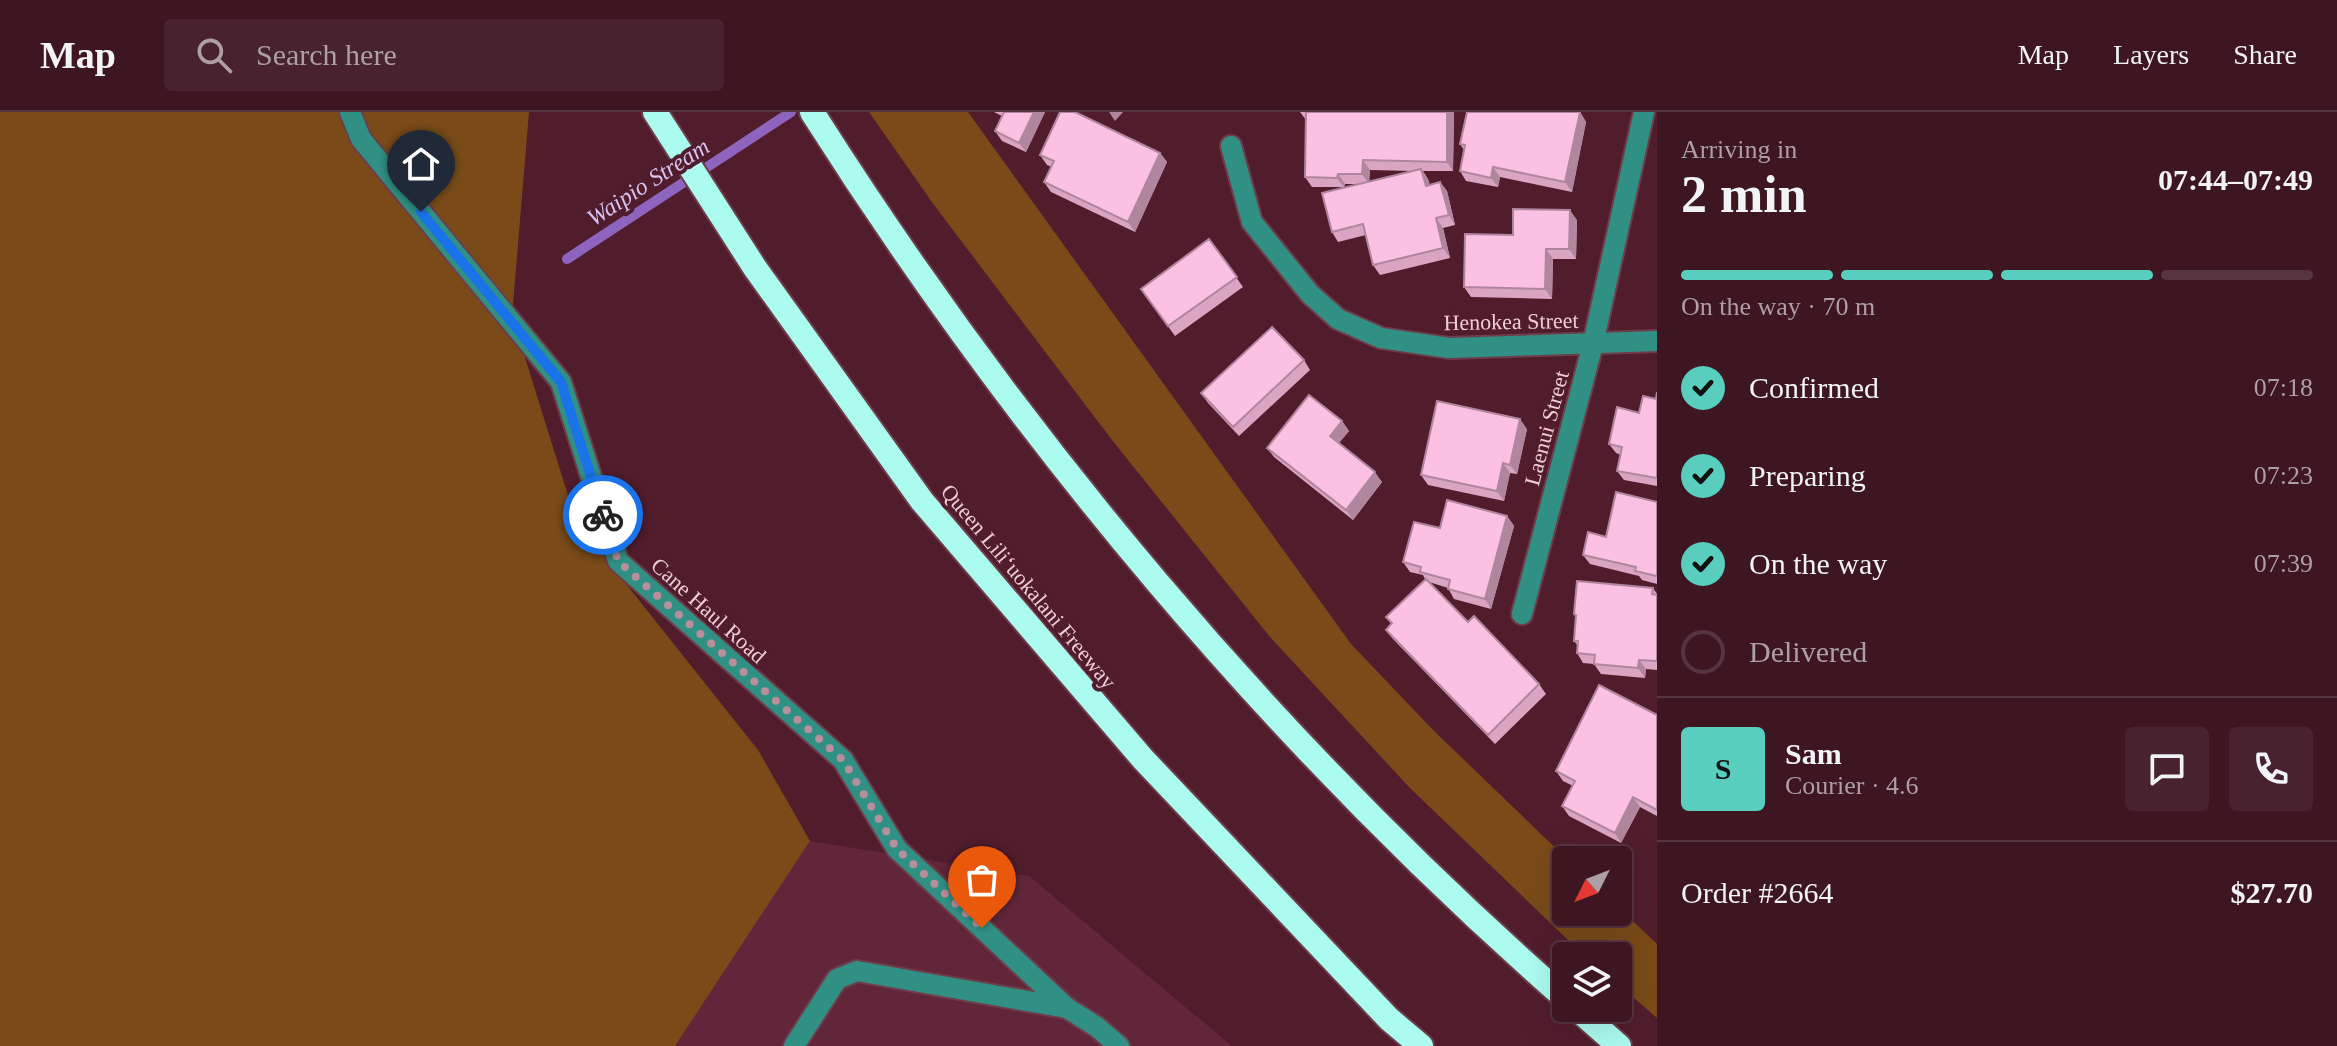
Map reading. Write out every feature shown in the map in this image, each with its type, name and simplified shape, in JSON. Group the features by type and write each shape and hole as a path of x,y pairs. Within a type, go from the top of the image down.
{"highway":[{"name":"Queen Liliʻuokalani Freeway","path":"655,112 755,268 922,501 1123,736 1378,1008 1421,1046"},
{"path":"812,112 926,284 1020,411 1162,588 1300,743 1489,932 1552,987"},
{"path":"1592,1022 1619,1046"}],"street":[{"name":"Cane Haul Road","path":"350,112 361,139 561,382 618,561 843,760 897,849 1067,1008"},
{"name":"Laenui Street","path":"1522,614 1593,344 1644,112"},
{"name":"Henokea Street","path":"1231,146 1252,222 1310,294 1338,319 1381,338 1449,348 1657,341"},
{"path":"794,1046 837,979 857,971 1067,1008 1119,1046"}],"shaded area":[{"path":"0,112 529,112 512,316 576,521 758,750 810,841 675,1046 0,1046"},
{"path":"869,112 968,112 1351,644 1433,730 1553,846 1552,925 1410,788 1270,637 1112,440 934,205"},
{"path":"810,841 1029,876 1232,1046 675,1046"},
{"path":"1632,920 1657,944 1657,1018 1632,996 1632,942 1568,940 1553,926 1632,926"}],"building":[{"path":"1004,112 1034,112 1019,143 995,131"},
{"path":"1060,112 1075,112 1160,153 1128,222 1044,182 1054,161 1040,155"},
{"path":"1306,112 1447,112 1447,162 1363,160 1362,174 1338,174 1337,178 1305,177"},
{"path":"1467,112 1580,112 1565,182 1493,167 1491,178 1460,171 1465,145 1460,144"},
{"path":"1421,169 1426,186 1440,182 1449,215 1436,218 1443,248 1373,265 1363,224 1332,232 1322,193"},
{"path":"1513,209 1570,210 1569,249 1546,249 1545,289 1464,287 1465,234 1513,235"},
{"path":"1209,239 1237,277 1168,326 1141,289"},
{"path":"1272,327 1304,360 1233,427 1201,393"},
{"path":"1657,392 1657,478 1617,471 1622,447 1609,444 1617,407 1639,413 1643,396 1656,399"},
{"path":"1309,395 1342,421 1330,436 1375,472 1346,510 1267,448"},
{"path":"1437,401 1520,419 1510,465 1503,463 1497,491 1421,475"},
{"path":"1616,492 1657,502 1657,576 1635,571 1636,567 1583,555 1588,532 1606,537"},
{"path":"1447,500 1507,516 1485,599 1448,589 1450,580 1420,572 1421,567 1403,562 1414,522 1440,528"},
{"path":"1426,579 1468,622 1474,616 1539,684 1488,735 1386,630 1392,623 1386,617"},
{"path":"1577,581 1653,588 1652,594 1657,595 1657,661 1639,660 1638,668 1594,664 1595,655 1577,653 1574,614"},
{"path":"1599,685 1657,715 1657,810 1633,797 1615,833 1562,806 1575,781 1556,771"}],"waterway":[{"name":"Waipio Stream","path":"567,259 791,112"}],"way so far":[{"path":"603,515 618,561 843,760 897,849 982,928"}],"route":[{"path":"421,212 561,382 603,515"}]}
